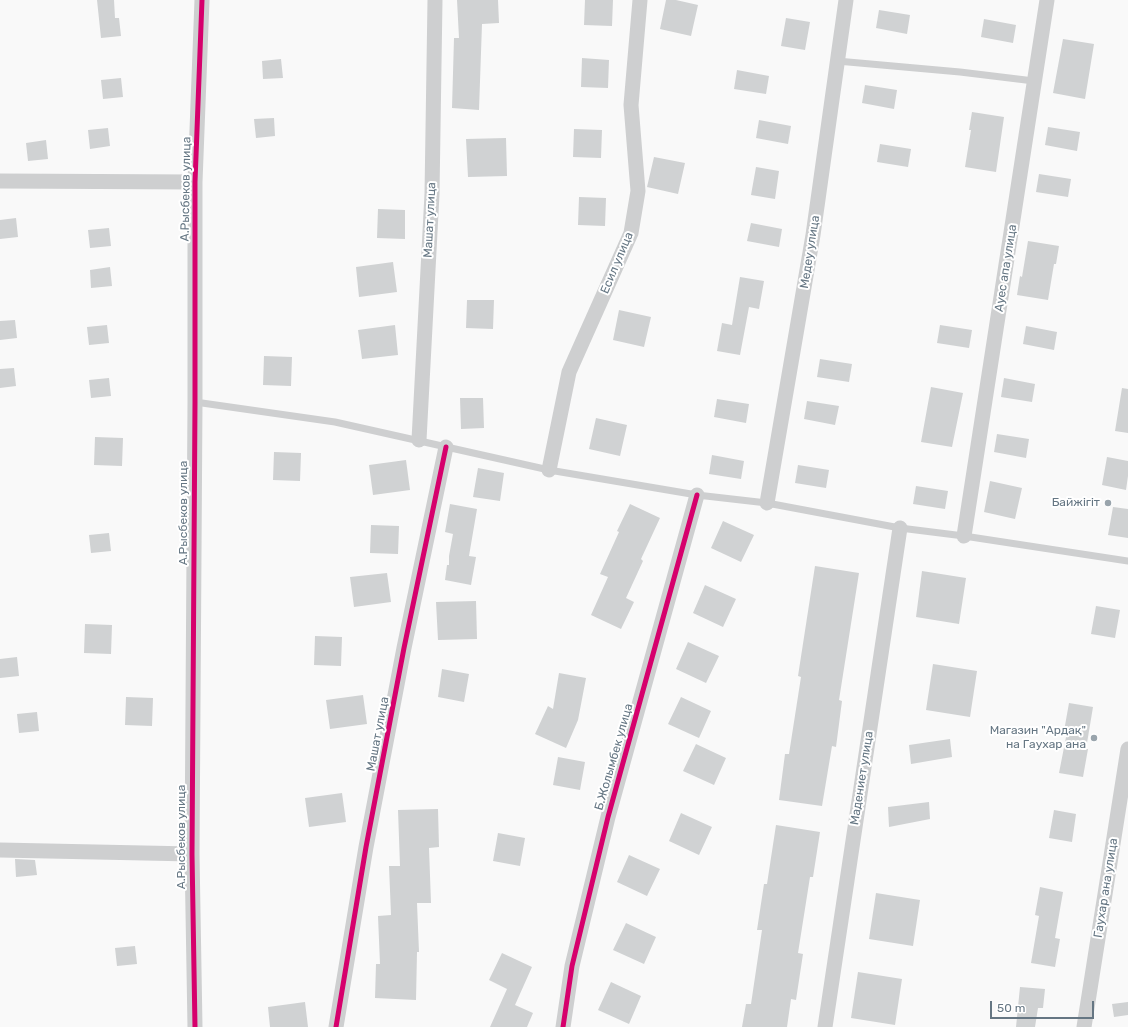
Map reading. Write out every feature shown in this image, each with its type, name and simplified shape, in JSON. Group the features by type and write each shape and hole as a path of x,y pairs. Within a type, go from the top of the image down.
{"street":[{"name":"А.Рысбеков улица","path":"195,1027 192,854 195,182 202,0"},
{"name":"Машат улица","path":"419,440 432,194 435,0"},
{"name":"Есил улица","path":"549,470 569,372 631,233 638,191 631,106 640,0"},
{"name":"Медеу улица","path":"767,503 813,235 846,0"},
{"name":"Ауес апа улица","path":"964,536 1047,0"},
{"path":"0,181 195,182"},
{"name":"Машат улица","path":"336,1027 366,847 401,663 446,446"},
{"name":"Б.Жолымбек улица","path":"563,1027 572,966 608,816 697,495"},
{"name":"Мадениет улица","path":"825,1027 900,528"},
{"name":"Гаухар ана улица","path":"1084,1027 1128,749"},
{"path":"0,850 192,854"}],"lane":[{"path":"837,61 960,72 1034,81"},
{"path":"195,402 335,422 549,470 697,495 767,503 900,528 964,536 1128,561"}],"building":[{"path":"97,0 114,0 115,18 119,18 121,36 101,38"},
{"path":"457,0 498,0 499,23 482,24 479,110 452,108 454,38 459,38"},
{"path":"585,0 613,0 612,26 584,25"},
{"path":"666,0 676,0 698,5 691,36 660,29"},
{"path":"879,10 910,15 907,34 876,28"},
{"path":"786,18 810,22 805,50 781,46"},
{"path":"984,19 1016,25 1013,43 981,37"},
{"path":"1063,39 1094,44 1085,99 1053,93"},
{"path":"582,58 609,60 608,88 581,87"},
{"path":"281,59 283,78 263,79 262,61"},
{"path":"737,70 769,76 766,94 734,89"},
{"path":"121,78 123,97 103,99 101,80"},
{"path":"865,85 897,90 894,109 862,103"},
{"path":"972,112 1004,117 996,172 965,167 971,130 969,130"},
{"path":"274,118 275,136 256,138 254,119"},
{"path":"759,120 791,126 788,144 756,138"},
{"path":"1048,127 1080,132 1077,151 1045,145"},
{"path":"108,128 110,146 90,149 88,130"},
{"path":"574,129 602,130 601,158 573,157"},
{"path":"506,138 507,176 468,177 466,139"},
{"path":"46,140 48,159 28,161 26,143"},
{"path":"880,144 911,149 908,167 877,162"},
{"path":"654,157 685,163 678,194 647,187"},
{"path":"756,167 779,171 775,199 751,195"},
{"path":"1039,174 1071,179 1068,197 1036,192"},
{"path":"579,197 606,198 605,226 578,225"},
{"path":"378,209 405,210 405,239 377,238"},
{"path":"16,218 18,237 0,239 0,220"},
{"path":"751,223 782,229 779,247 747,241"},
{"path":"109,228 111,246 90,248 88,230"},
{"path":"1028,241 1059,246 1056,264 1054,264 1048,300 1017,295 1020,276 1022,277"},
{"path":"393,262 397,292 359,297 356,267"},
{"path":"110,267 112,286 91,288 90,270"},
{"path":"740,277 764,281 759,309 749,307 740,355 717,351 722,323 732,325"},
{"path":"467,300 494,300 493,329 466,328"},
{"path":"619,310 651,317 644,347 613,340"},
{"path":"15,320 17,338 0,340 0,321"},
{"path":"107,325 109,343 89,345 87,327"},
{"path":"395,325 398,355 362,359 358,330"},
{"path":"940,325 972,330 969,348 937,343"},
{"path":"1026,326 1057,332 1054,350 1023,344"},
{"path":"264,356 292,357 291,386 263,385"},
{"path":"820,359 852,364 849,382 817,377"},
{"path":"14,368 16,386 0,388 0,369"},
{"path":"109,378 111,396 91,398 89,380"},
{"path":"1004,378 1035,384 1032,402 1001,397"},
{"path":"931,387 963,393 952,447 921,442"},
{"path":"1122,388 1128,389 1128,433 1115,431"},
{"path":"460,398 483,398 484,428 461,429"},
{"path":"717,399 749,404 746,423 714,417"},
{"path":"807,401 839,406 835,425 804,419"},
{"path":"596,418 627,425 620,456 589,449"},
{"path":"997,434 1029,439 1026,458 994,452"},
{"path":"95,437 123,438 122,466 94,465"},
{"path":"274,452 301,453 300,481 273,480"},
{"path":"712,455 744,461 741,479 709,474"},
{"path":"1107,457 1128,461 1126,490 1102,485"},
{"path":"406,460 410,490 373,495 369,465"},
{"path":"798,465 829,470 826,488 795,483"},
{"path":"478,468 504,473 500,501 473,497"},
{"path":"990,481 1022,488 1015,519 984,512"},
{"path":"916,486 948,491 945,509 913,504"},
{"path":"450,504 477,509 469,556 476,557 471,585 445,580 447,565 449,565 453,534 445,532"},
{"path":"630,504 660,518 641,559 643,561 626,598 634,602 621,629 591,615 608,577 600,574 619,532 617,531"},
{"path":"1113,507 1128,509 1128,538 1108,535"},
{"path":"723,521 754,535 741,562 711,548"},
{"path":"371,525 399,526 398,554 370,553"},
{"path":"109,533 111,551 91,553 89,535"},
{"path":"815,566 859,573 839,700 842,701 836,747 832,746 822,806 779,800 785,754 789,754 801,677 798,676"},
{"path":"922,571 966,578 959,624 916,617"},
{"path":"387,573 391,602 354,607 350,577"},
{"path":"705,585 736,599 723,627 693,613"},
{"path":"476,601 477,639 438,640 436,602"},
{"path":"1096,606 1120,610 1115,638 1091,634"},
{"path":"85,624 112,625 111,654 84,653"},
{"path":"315,636 342,637 341,666 314,665"},
{"path":"688,642 719,656 706,683 676,669"},
{"path":"17,657 19,676 0,678 0,659"},
{"path":"933,664 977,671 970,717 926,710"},
{"path":"442,669 469,674 464,702 438,697"},
{"path":"559,673 586,678 578,720 566,748 535,734 548,706 553,709"},
{"path":"363,695 367,724 330,729 326,700"},
{"path":"126,697 153,698 152,726 125,725"},
{"path":"681,697 711,711 699,738 668,724"},
{"path":"1069,703 1093,707 1083,777 1059,773 1067,732 1064,731"},
{"path":"37,712 39,731 19,733 17,714"},
{"path":"950,739 952,757 911,764 909,745"},
{"path":"696,744 726,758 714,785 683,771"},
{"path":"558,757 585,762 580,790 553,785"},
{"path":"342,793 346,822 309,827 305,798"},
{"path":"929,802 930,819 889,827 888,807"},
{"path":"438,809 439,847 429,848 431,903 417,903 419,952 417,952 416,1000 375,998 376,964 380,964 378,916 391,915 389,866 400,866 398,810"},
{"path":"1054,810 1076,814 1072,842 1049,838"},
{"path":"681,813 712,827 699,855 669,841"},
{"path":"776,825 820,832 813,877 810,877 798,953 803,954 796,1000 791,999 787,1027 742,1027 746,1004 751,1004 762,930 757,930 764,884 767,884"},
{"path":"498,833 525,838 520,866 493,861"},
{"path":"629,855 660,869 647,896 617,882"},
{"path":"15,859 35,860 37,875 16,877"},
{"path":"1040,887 1063,892 1055,938 1060,939 1055,967 1031,963 1039,916 1035,915"},
{"path":"876,893 920,900 913,946 869,939"},
{"path":"626,923 656,937 644,964 613,950"},
{"path":"135,946 137,964 117,966 115,948"},
{"path":"502,953 532,967 515,1005 533,1013 527,1027 490,1027 507,989 489,980"},
{"path":"858,972 902,979 895,1025 851,1018"},
{"path":"611,982 641,996 629,1024 598,1010"},
{"path":"1020,987 1045,989 1043,1008 1038,1008 1035,1027 1016,1027"},
{"path":"305,1002 308,1027 270,1027 268,1007"},
{"path":"1128,1002 1128,1015 1114,1017 1112,1004"}],"cycle path":[{"path":"195,1027 192,854 195,182 202,0"},
{"path":"336,1027 366,847 404,648 446,447"},
{"path":"563,1027 572,966 608,817 697,495"}],"place":[{"name":"Байжігіт","path":"1108,503"},
{"name":"Магазин \"Ардақ\" на Гаухар ана","path":"1094,738"}]}
